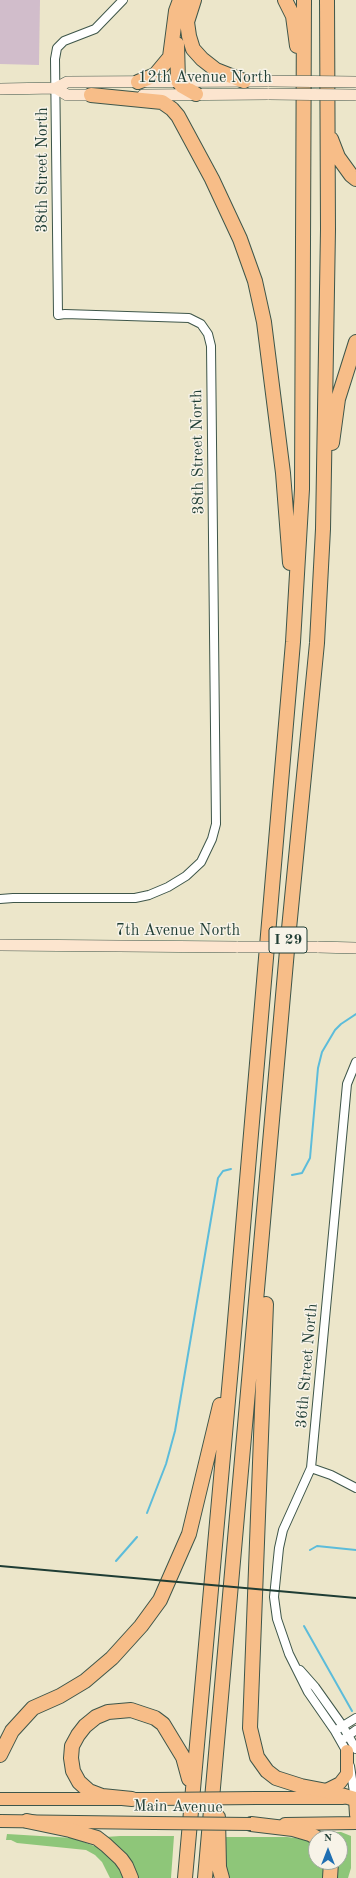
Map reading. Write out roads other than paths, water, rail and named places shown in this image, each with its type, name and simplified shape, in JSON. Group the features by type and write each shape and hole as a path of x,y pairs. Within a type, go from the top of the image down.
{"highway":[{"path":"194,0 187,22 193,50 216,70 244,81"},
{"path":"285,0 293,16 304,84"},
{"name":"I 29","path":"184,1878 232,1356 293,642 302,489 304,0"},
{"name":"I 29","path":"205,1878 216,1738 317,643 323,529 328,229 327,0"},
{"path":"178,6 178,81 182,86 196,94"},
{"path":"138,82 155,74 170,56 178,6"},
{"path":"91,95 162,102 172,109 178,116 212,180 243,246 256,281 264,322 283,473 288,526 293,642"},
{"path":"327,125 338,158 356,179"},
{"path":"323,529 330,482 334,424 338,399 356,342"},
{"path":"271,1145 271,1222 265,1320 250,1728 257,1757 267,1771 276,1778 301,1786 327,1790 356,1798"},
{"path":"0,1755 12,1731 33,1708 60,1696 85,1681 112,1658 141,1626 160,1600 189,1534 232,1356"},
{"path":"132,1799 102,1796 88,1791 79,1782 73,1771 70,1758 72,1746 78,1735 85,1726 96,1717 108,1712 131,1710 155,1718 163,1724 183,1757 192,1786"},
{"path":"216,1738 218,1849 222,1878"},
{"path":"27,1822 70,1830 97,1838 121,1859 131,1878"},
{"path":"251,1824 308,1834"}],"main road":[{"name":"12th Avenue North","path":"0,89 56,88 68,82 356,82"},
{"name":"12th Avenue North","path":"56,88 67,95 356,95"},
{"name":"7th Avenue North","path":"0,945 356,948"},
{"path":"303,1798 327,1790 340,1783 347,1774 348,1747"},
{"path":"356,1798 356,1815"},
{"name":"Main Avenue","path":"0,1799 356,1798"},
{"path":"0,1815 0,1822"},
{"name":"Main Avenue","path":"0,1822 251,1824 356,1823"}],"street":[{"name":"38th Street North","path":"0,899 135,898 149,895 168,887 186,876 201,862 212,839 216,824 211,346 208,334 202,324 189,318 58,315 55,59 57,48 64,42 95,29 123,0"},
{"name":"36th Street North","path":"348,1747 308,1692 283,1639 277,1620 274,1597 279,1548 283,1530 312,1468 347,1084 356,1062"},
{"path":"312,1468 331,1475 356,1488"},
{"name":"36th Street North","path":"296,1665 316,1687 348,1736 348,1747 356,1798"},
{"path":"335,1731 356,1718"},
{"path":"348,1747 348,1736 356,1730"}],"waterway":[{"path":"292,1175 302,1173 310,1158 318,1068 322,1052 335,1030 356,1014"},
{"path":"147,1513 166,1464 175,1431 218,1178 223,1171 231,1169"},
{"path":"116,1561 137,1537"},
{"path":"310,1550 317,1546 356,1550"},
{"path":"304,1626 352,1711"}],"railway":[{"path":"0,1566 356,1598"}]}
